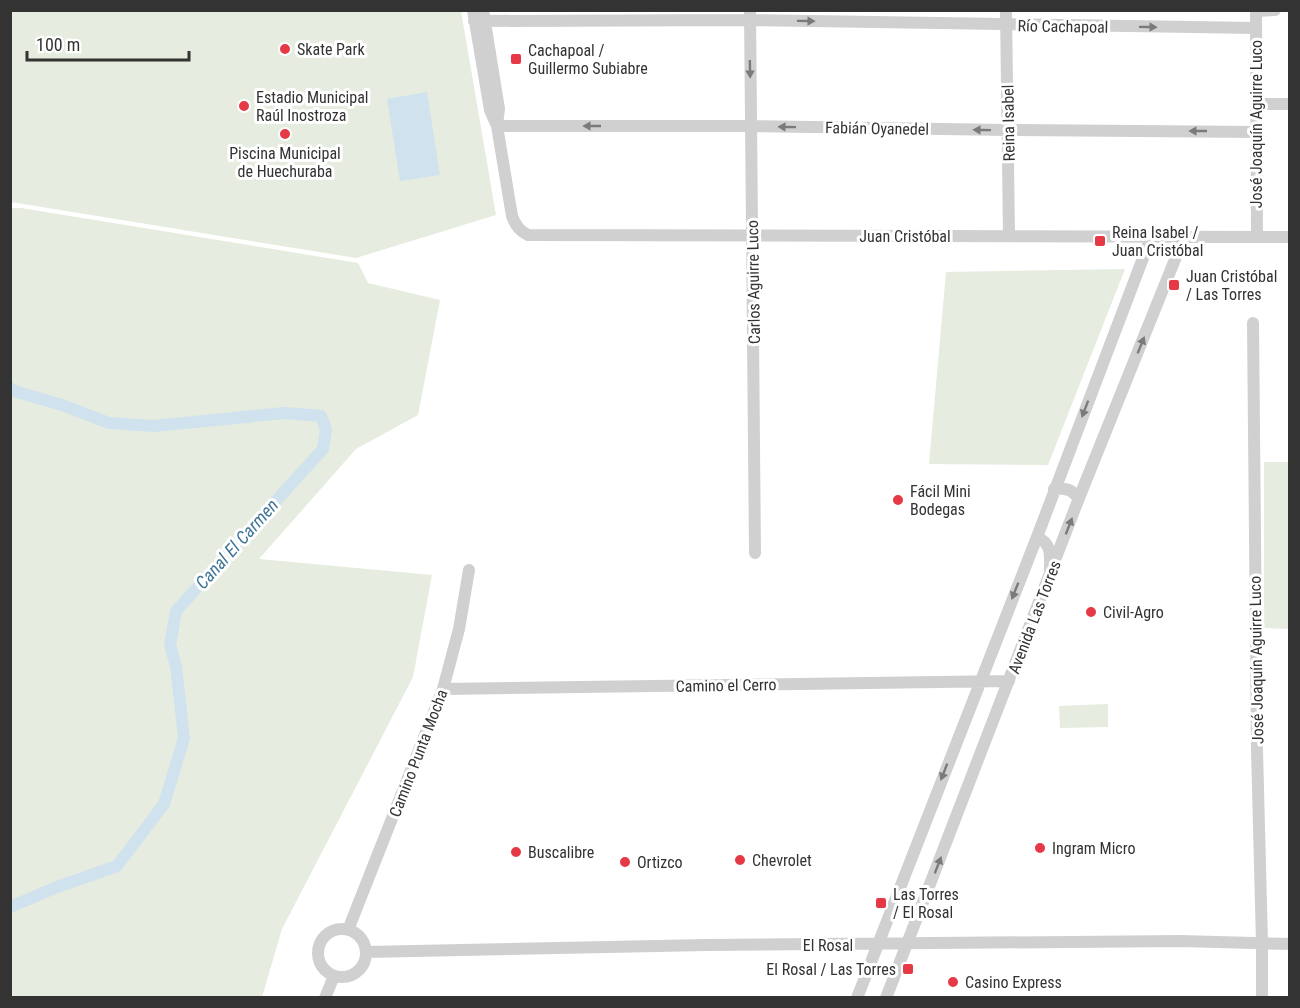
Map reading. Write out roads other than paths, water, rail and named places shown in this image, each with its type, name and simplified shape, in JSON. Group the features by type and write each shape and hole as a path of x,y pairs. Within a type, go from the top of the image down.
{"street":[{"name":"Reina Isabel","path":"1006,10 1009,236"},
{"path":"1256,11 1275,10"},
{"name":"José Joaquín Aguirre Luco","path":"1256,11 1257,237"},
{"name":"Río Cachapoal","path":"478,16 750,15 1006,25 1256,28"},
{"name":"Carlos Aguirre Luco","path":"750,15 755,553"},
{"path":"478,16 490,110 497,126"},
{"path":"1256,104 1290,104"},
{"name":"Fabián Oyanedel","path":"497,126 751,126 1257,132"},
{"name":"Juan Cristóbal","path":"497,126 512,216 520,232 528,235 1290,237"},
{"name":"Avenida Las Torres","path":"857,998 1151,237"},
{"name":"Avenida Las Torres","path":"886,998 1079,498 1184,237"},
{"name":"José Joaquín Aguirre Luco","path":"1253,323 1257,792 1262,998"},
{"path":"1054,489 1071,490 1079,498"},
{"path":"1037,537 1045,541 1048,548 1050,577"},
{"name":"Camino Punta Mocha","path":"348,930 443,689 459,630 470,570"},
{"name":"Camino el Cerro","path":"443,689 1009,681"},
{"path":"348,930 360,938 366,952 362,967 356,973 341,977 327,972 322,966 318,950 321,942 332,932 348,930"},
{"name":"El Rosal","path":"366,952 707,945 1169,941 1290,944"},
{"path":"325,998 334,976"}],"water":[{"path":"427,92 440,175 400,181 387,99"}],"waterway":[{"name":"Canal El Carmen","path":"10,388 109,423 154,426 285,413 321,416 326,429 323,449 176,611 170,645 176,666 184,738 164,804 117,866 57,887 10,907"}],"place":[{"name":"Skate Park","path":"285,49"},
{"name":"Cachapoal / Guillermo Subiabre","path":"516,59"},
{"name":"Estadio Municipal Raúl Inostroza","path":"244,106"},
{"name":"Piscina Municipal de Huechuraba","path":"285,134"},
{"name":"Reina Isabel / Juan Cristóbal","path":"1100,241"},
{"name":"Juan Cristóbal / Las Torres","path":"1174,285"},
{"name":"Fácil Mini Bodegas","path":"898,500"},
{"name":"Civil-Agro","path":"1091,612"},
{"name":"Ingram Micro","path":"1040,848"},
{"name":"Buscalibre","path":"516,852"},
{"name":"Chevrolet","path":"740,860"},
{"name":"Ortizco","path":"625,862"},
{"name":"Las Torres / El Rosal","path":"881,903"},
{"name":"El Rosal / Las Torres","path":"908,969"},
{"name":"Casino Express","path":"953,982"}]}
